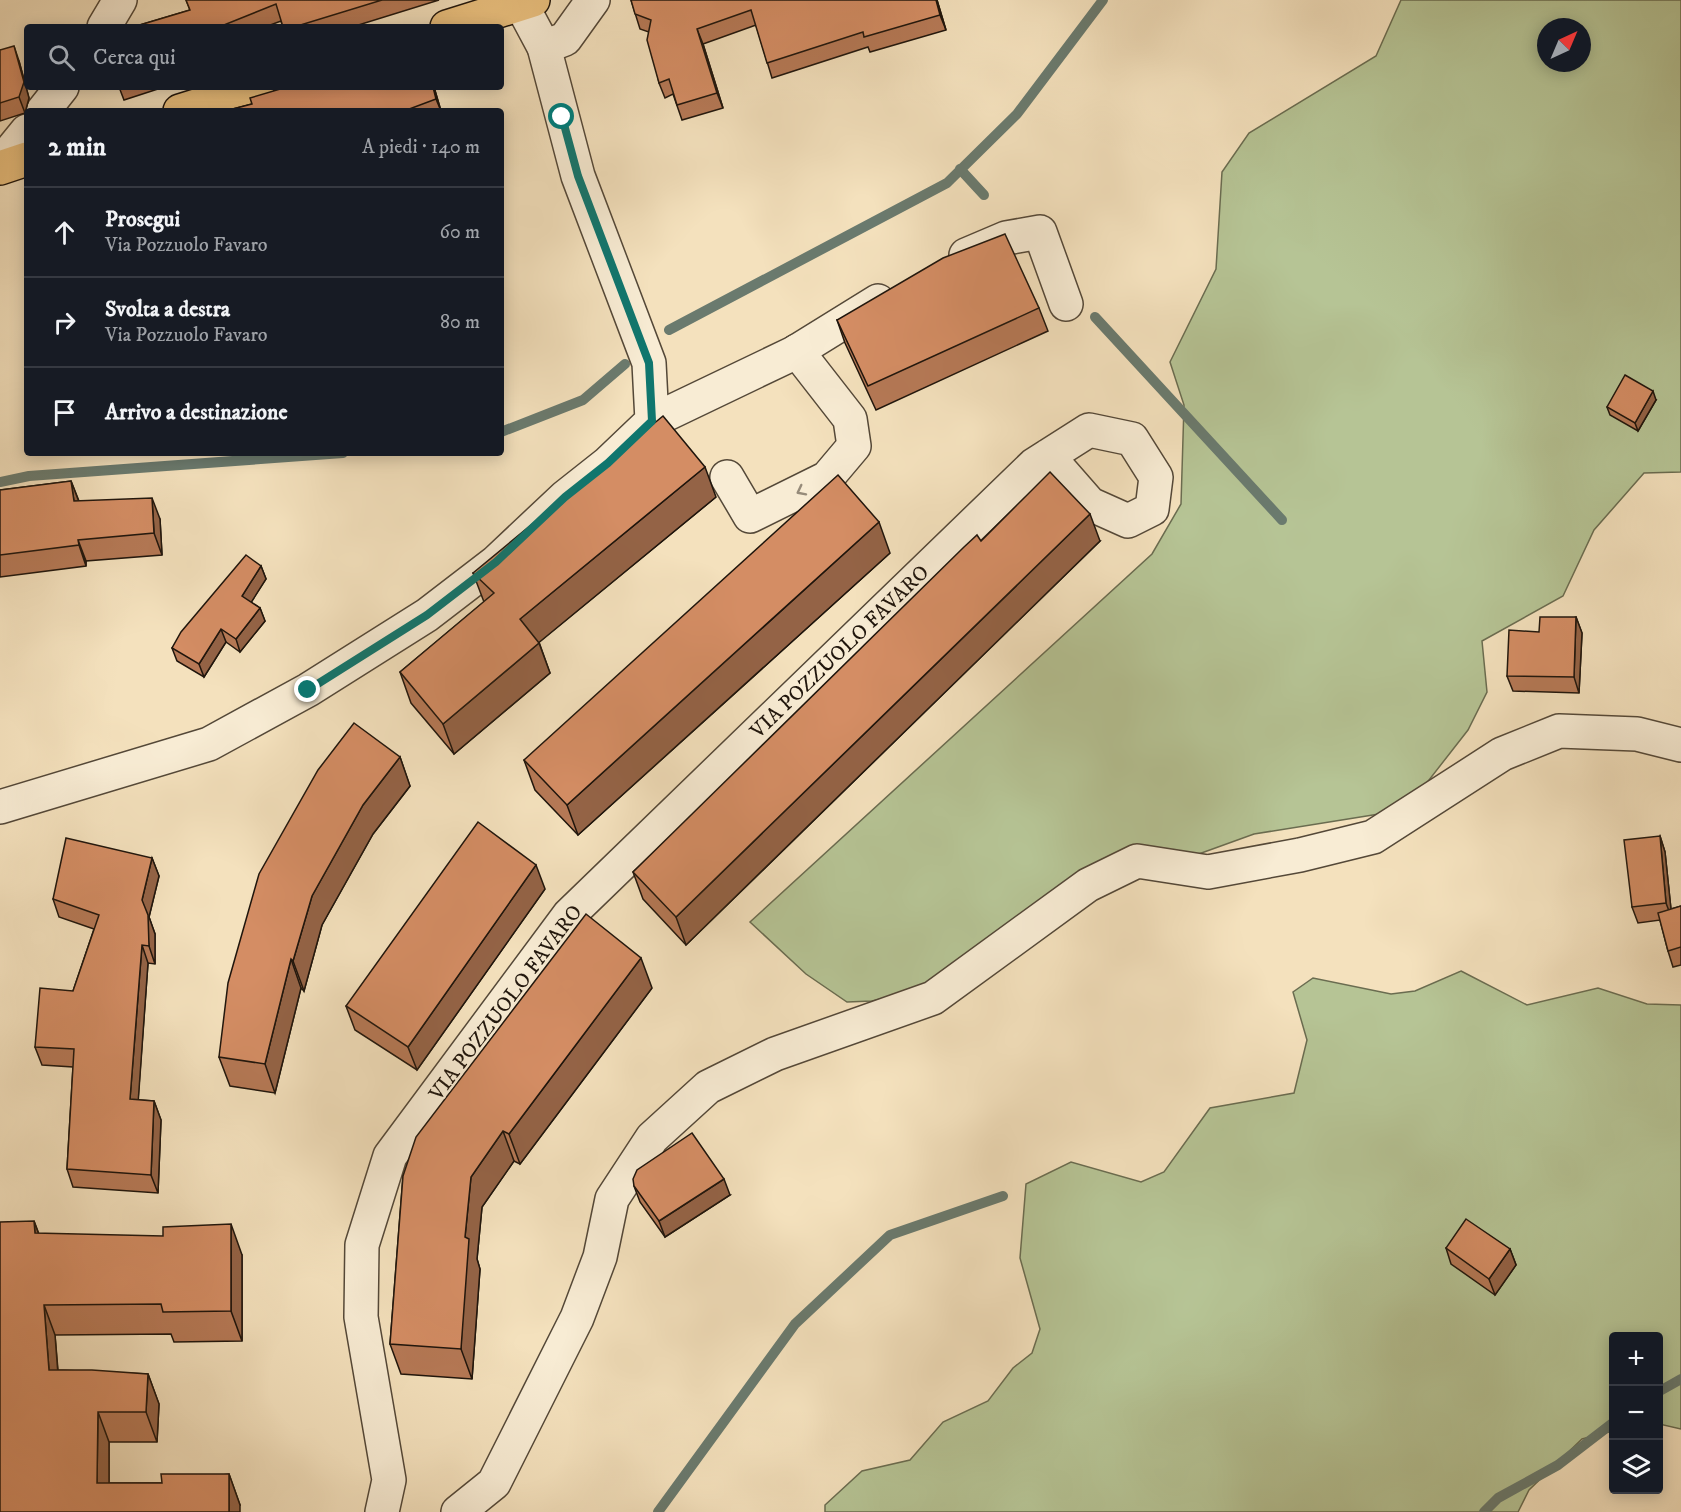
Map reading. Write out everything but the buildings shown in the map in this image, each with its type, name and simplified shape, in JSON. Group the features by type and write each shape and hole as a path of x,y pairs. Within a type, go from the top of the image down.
{"main road":[{"path":"457,24 527,2"},
{"path":"190,108 246,90"},
{"path":"0,166 24,160"}],"street":[{"path":"106,24 120,0"},
{"path":"544,47 565,39 593,0"},
{"path":"527,2 544,47 578,176 649,363 652,421"},
{"path":"46,108 60,90"},
{"path":"0,166 24,135"},
{"path":"934,269 1006,238 1040,232 1066,304"},
{"path":"0,807 209,744 308,690 427,615 496,562 565,497 608,463 652,421 797,351 904,287"},
{"path":"727,477 750,516 826,478 854,446 849,419 797,351"},
{"name":"VIA POZZUOLO FAVARO","path":"382,1512 389,1480 361,1317 362,1245 390,1156 569,915 1034,465 1048,456"},
{"path":"458,1512 494,1483 577,1318 600,1257 612,1199 652,1138 708,1087 775,1054 933,998 1088,885 1137,861 1208,872 1300,855 1373,837 1502,754 1559,732 1637,734 1681,745"}],"green space":[{"path":"1401,0 1681,0 1681,472 1644,473 1594,530 1563,596 1482,641 1487,692 1468,730 1422,789 1379,814 1254,834 1113,885 994,974 872,1001 847,1002 806,974 750,922 1152,554 1181,504 1184,405 1170,362 1216,269 1222,172 1249,133 1376,56"},
{"path":"1461,971 1527,1005 1598,988 1647,1004 1681,1005 1681,1429 1663,1425 1663,1332 1609,1332 1609,1432 1582,1439 1529,1490 1518,1512 825,1512 825,1505 862,1471 910,1460 943,1422 988,1401 1013,1368 1032,1353 1040,1329 1020,1258 1026,1184 1071,1162 1141,1182 1164,1172 1210,1108 1294,1093 1307,1040 1293,992 1313,978 1391,994 1415,991"}],"waterway":[{"path":"669,330 947,183 1017,114 1103,0"},
{"path":"960,169 984,195"},
{"path":"1095,317 1282,520"},
{"path":"504,431 583,400 625,364"},
{"path":"0,482 29,476 302,456"},
{"path":"658,1512 795,1324 890,1235 1003,1196"},
{"path":"1663,1389 1681,1379"},
{"path":"1484,1512 1498,1498 1558,1465 1609,1426"}],"route":[{"path":"308,690 427,615 496,562 565,497 608,463 652,421 649,363 578,176 562,117"}]}
